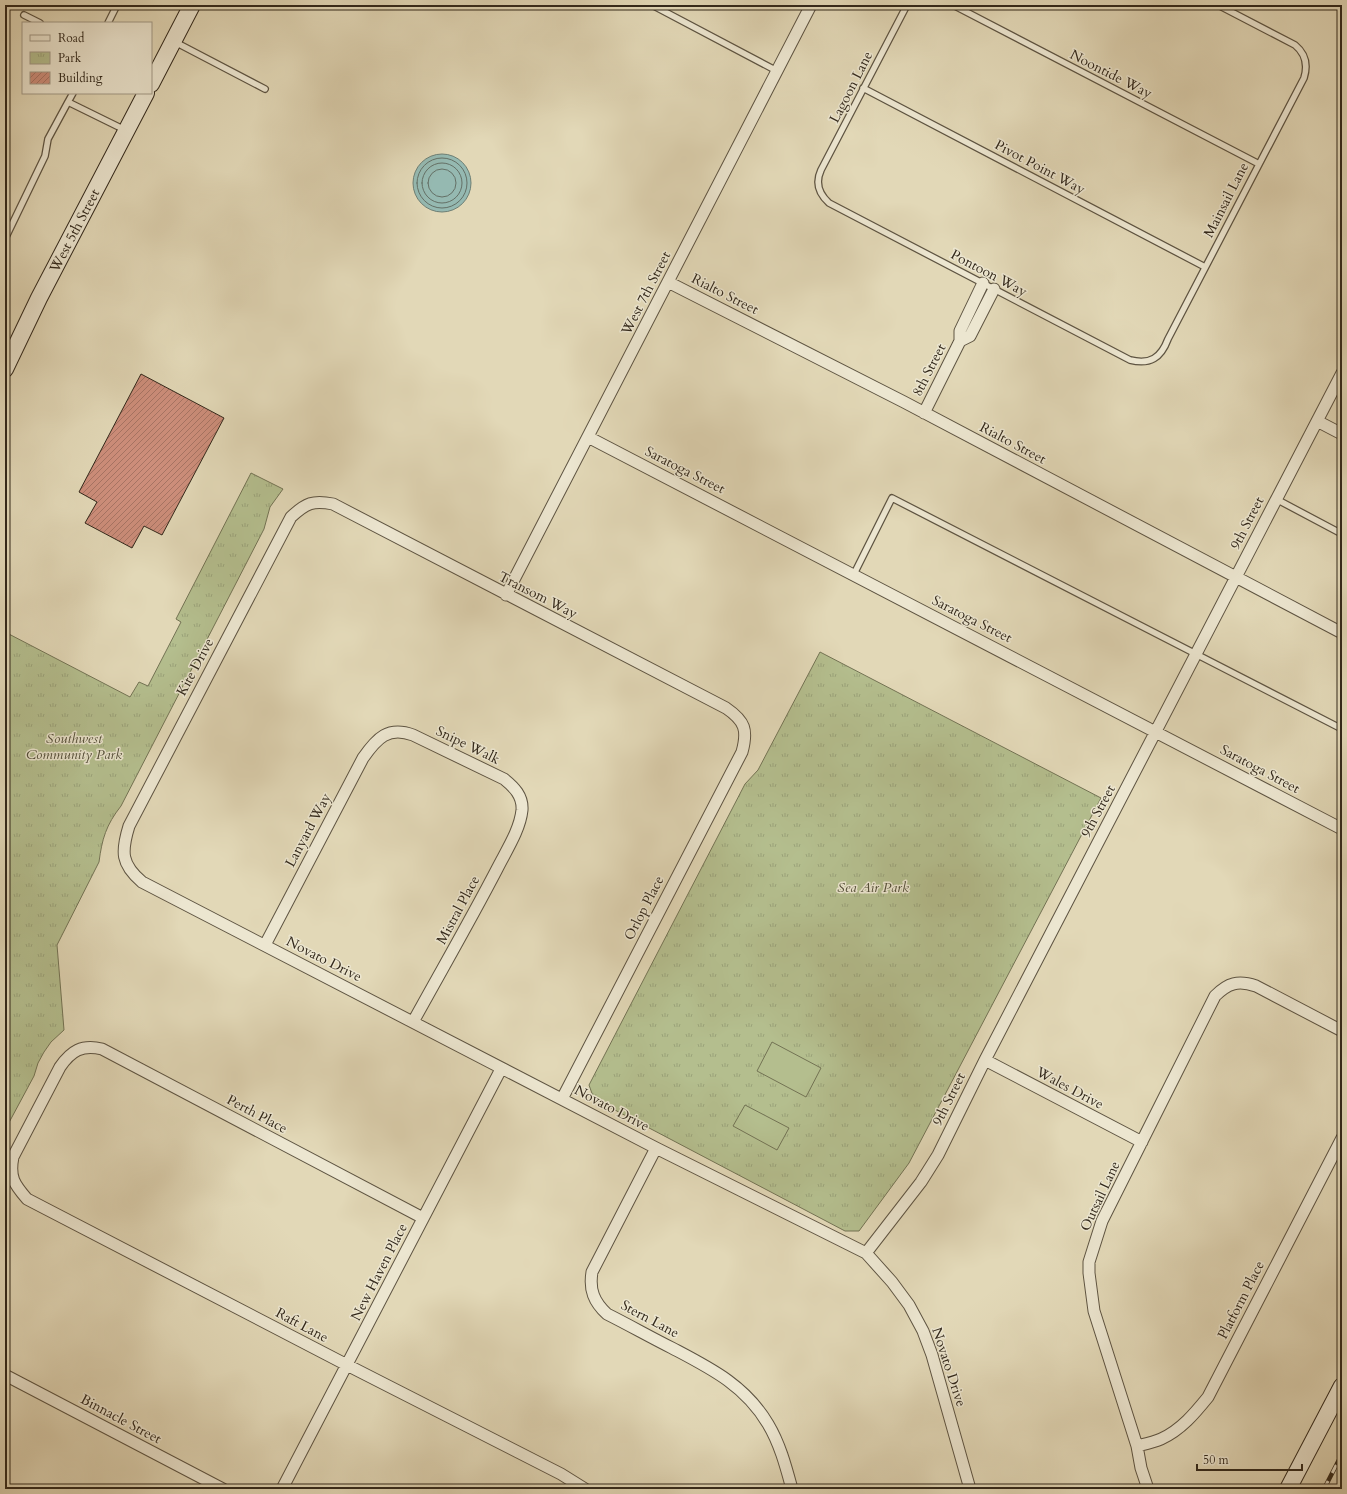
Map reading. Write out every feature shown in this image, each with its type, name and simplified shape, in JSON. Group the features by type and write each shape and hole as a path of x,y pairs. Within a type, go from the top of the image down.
{"main road":[{"path":"152,82 192,5"},
{"name":"West 5th Street","path":"5,369 39,298 145,94"},
{"path":"1288,1489 1342,1386"}],"street":[{"name":"West 7th Street","path":"506,595 811,5"},
{"name":"Rialto Street","path":"668,282 924,413 1342,633"},
{"name":"8th Street","path":"924,413 960,341 960,331 983,284"},
{"name":"8th Street","path":"960,341 970,336 994,289"},
{"name":"9th Street","path":"866,1253 921,1182 938,1155 985,1060 1342,373"},
{"path":"1317,421 1342,434"},
{"name":"Saratoga Street","path":"588,437 1342,829"},
{"name":"Transom Way","path":"310,503 321,502 333,504 726,708 737,715 744,728"},
{"name":"Kite Drive","path":"124,855 124,843 129,826 291,517 302,507 310,503"},
{"name":"Orlop Place","path":"562,1099 742,752 745,740 744,728"},
{"name":"Snipe Walk","path":"385,734 402,731 413,735 504,779 512,785 519,796 522,809"},
{"name":"Lanyard Way","path":"265,945 363,758 372,745 385,734"},
{"name":"Mistral Place","path":"413,1022 510,843 520,819 522,809"},
{"name":"Novato Drive","path":"124,855 131,873 142,882 501,1069 866,1253 892,1282 909,1305 923,1331 932,1355 970,1489"},
{"name":"Outsail Lane","path":"1148,1489 1141,1468 1137,1446 1094,1311 1089,1273 1091,1255 1102,1221 1215,996 1223,988 1233,984 1246,983 1256,986 1342,1031"},
{"name":"Perth Place","path":"12,1179 11,1167 13,1157 60,1068 65,1060 75,1051 84,1047 92,1047 102,1050 423,1218"},
{"name":"Wales Drive","path":"985,1060 1142,1142"},
{"name":"New Haven Place","path":"282,1489 501,1069"},
{"name":"Platform Place","path":"1137,1446 1162,1439 1180,1427 1194,1414 1208,1397 1342,1138"},
{"name":"Stern Lane","path":"656,1148 592,1272 590,1282 595,1299 598,1306 607,1314 714,1370 752,1402 768,1424 780,1451 792,1489"},
{"name":"Raft Lane","path":"12,1179 28,1199 347,1366 554,1470 585,1489"},
{"name":"Binnacle Street","path":"5,1375 223,1489"}],"lane":[{"path":"109,22 118,5"},
{"path":"652,5 777,71"},
{"name":"Lagoon Lane","path":"818,180 821,170 907,5"},
{"name":"Noontide Way","path":"953,5 1258,164"},
{"name":"Mainsail Lane","path":"1162,352 1258,164 1304,78 1306,69 1305,58 1295,46 1218,5"},
{"path":"24,15 38,22"},
{"path":"173,41 265,89"},
{"name":"Pivot Point Way","path":"864,88 1205,267"},
{"path":"5,239 45,156 48,139 72,94"},
{"path":"68,102 126,131"},
{"name":"Pontoon Way","path":"818,180 819,189 829,203 1130,360 1147,362 1162,352"},
{"path":"854,574 892,498 1342,730"},
{"path":"1276,499 1342,534"}],"green space":[{"name":"Southwest Community Park","path":"251,473 283,489 270,507 264,529 121,806 108,826 103,839 99,862 57,945 64,1030 51,1042 44,1052 38,1063 34,1076 5,1130 5,632 130,697 139,682 148,686 181,622 176,619"},
{"name":"Sea Air Park","path":"820,652 1101,798 909,1163 859,1231 845,1231 594,1099 589,1085 745,784 758,770"},
{"path":"772,1042 821,1068 806,1097 757,1071"},
{"path":"745,1105 789,1128 777,1150 733,1126"}],"water":[{"path":"442,154 453,156 466,167 469,172 471,183 469,194 458,207 453,210 442,212 431,210 418,199 415,194 413,183 415,172 426,159 431,156"}],"building":[{"path":"141,374 224,418 162,535 144,526 132,548 85,523 97,502 79,492"}],"railway":[{"path":"1324,1489 1342,1454"}]}
